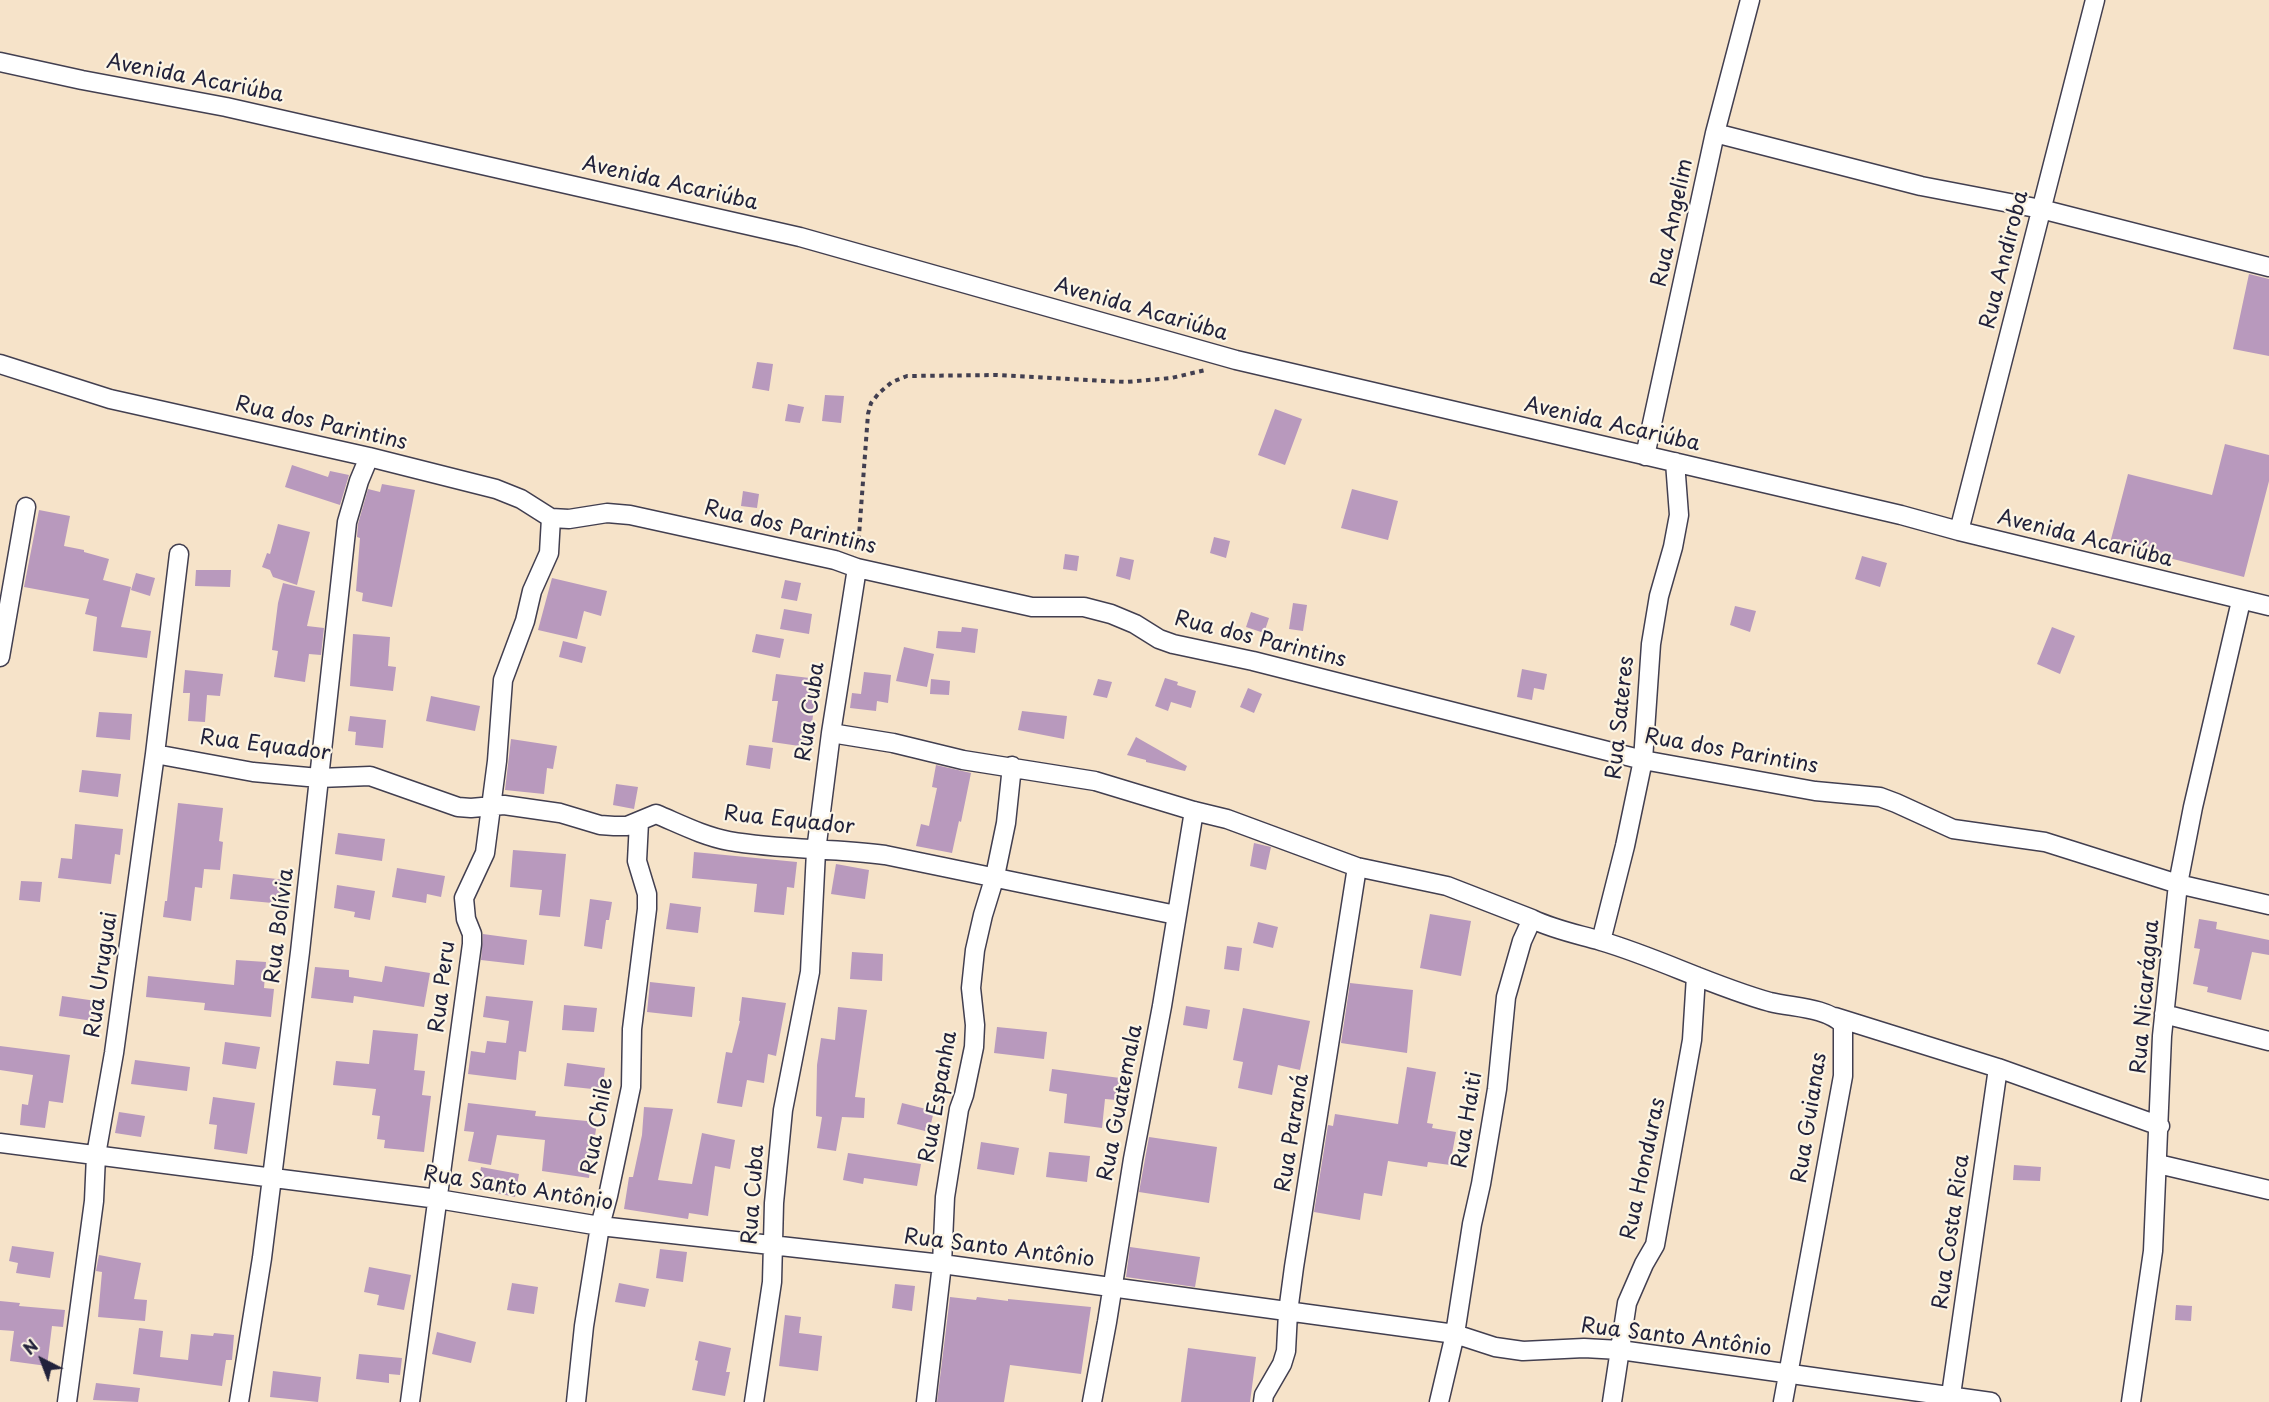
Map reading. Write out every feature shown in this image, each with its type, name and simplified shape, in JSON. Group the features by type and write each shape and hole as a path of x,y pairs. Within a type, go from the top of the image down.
{"street":[{"name":"Rua Angelim","path":"1645,456 1715,133 1750,0"},
{"name":"Rua Andiroba","path":"1959,531 2095,0"},
{"name":"Avenida Acariúba","path":"0,62 226,107 800,237 1236,360 1901,515 2241,601 2269,606"},
{"path":"1715,133 1921,186 2041,209 2269,267"},
{"name":"Rua dos Parintins","path":"0,364 110,399 369,457 496,489 521,500 551,518 569,519 607,513 630,515 835,560 857,568 1032,607 1084,607 1119,617 1173,644 1264,663 1643,760 1815,791 1880,797 1896,802 1953,829 2045,842 2178,884 2269,905"},
{"name":"Rua Bolívia","path":"239,1402 262,1258 270,1178 300,952 347,522 369,457"},
{"name":"Rua Sateres","path":"1601,941 1625,846 1643,760 1651,644 1659,596 1673,548 1679,514 1675,462"},
{"path":"0,657 26,507"},
{"name":"Rua Peru","path":"410,1402 472,944 472,933 466,920 464,898 485,853 502,711 503,680 525,621 532,591 549,552 551,518"},
{"name":"Rua Uruguai","path":"67,1402 94,1201 96,1155 114,1053 155,754 179,554"},
{"name":"Rua Cuba","path":"754,1402 772,1282 774,1203 783,1110 810,972 816,850 831,733 857,568"},
{"name":"Rua Nicarágua","path":"2131,1402 2153,1251 2164,1014 2178,884 2193,807 2241,601"},
{"path":"831,733 893,743 963,760 1095,781 1227,819 1357,867 1448,886 1571,934 1601,941 1770,1002 1835,1017 1998,1068 2160,1126"},
{"name":"Rua Equador","path":"155,754 253,772 319,778 370,776 446,804 471,808 504,805 560,813 600,825 627,826 656,814 691,830 728,840 885,855 1176,915"},
{"name":"Rua Espanha","path":"926,1402 942,1264 947,1181 958,1109 964,1095 974,1047 975,1025 970,988 975,950 982,915 995,876 1006,823 1012,766"},
{"name":"Rua Guatemala","path":"1092,1402 1194,811"},
{"name":"Rua Chile","path":"576,1402 584,1326 600,1226 631,1087 632,1029 647,909 647,894 638,861 639,822"},
{"name":"Rua Paraná","path":"1263,1402 1264,1395 1282,1364 1286,1351 1288,1312 1357,867"},
{"name":"Rua Haiti","path":"1439,1402 1455,1334 1472,1224 1497,1089 1506,997 1522,941 1532,919"},
{"name":"Rua Honduras","path":"1612,1402 1627,1303 1655,1245 1692,1040 1696,976"},
{"path":"2164,1014 2269,1041"},
{"name":"Rua Guianas","path":"1783,1402 1843,1076 1843,1024 1835,1017"},
{"name":"Rua Costa Rica","path":"1951,1400 1998,1068"},
{"name":"Rua Santo Antônio","path":"0,1143 438,1199 600,1226 773,1244 1112,1286 1455,1334 1495,1347 1523,1351 1584,1348 1620,1350 1951,1400 1991,1402"},
{"path":"2158,1164 2269,1190"}],"path":[{"path":"857,568 868,414 871,404 892,382 907,376 996,375 1126,382 1171,378 1207,370"}],"building":[{"path":"2249,274 2269,279 2269,356 2233,349"},
{"path":"757,362 773,364 769,391 752,388"},
{"path":"825,395 844,396 841,423 822,421"},
{"path":"788,404 804,407 800,423 785,421"},
{"path":"1275,409 1302,419 1285,465 1258,455"},
{"path":"2225,444 2269,455 2269,481 2244,577 2110,543 2128,474 2212,495"},
{"path":"292,465 328,477 330,471 349,475 340,505 285,487"},
{"path":"382,484 415,490 392,607 362,601 363,593 356,591 360,538 357,537 358,524 368,489 380,492"},
{"path":"1352,489 1398,501 1388,540 1341,528"},
{"path":"743,491 759,494 757,508 741,506"},
{"path":"39,510 70,516 64,546 109,559 103,580 131,587 121,627 151,631 147,658 93,651 97,617 85,614 89,599 24,587"},
{"path":"278,524 310,532 297,585 273,577 270,570 262,567 267,553 270,554"},
{"path":"1214,537 1230,541 1226,558 1210,553"},
{"path":"1065,554 1079,556 1077,571 1063,569"},
{"path":"1862,556 1887,563 1880,587 1855,579"},
{"path":"1120,557 1134,560 1130,580 1116,576"},
{"path":"196,570 231,570 230,587 195,586"},
{"path":"136,573 155,578 150,596 131,590"},
{"path":"552,578 607,591 601,616 584,611 577,639 538,630"},
{"path":"785,580 801,583 797,601 781,598"},
{"path":"283,583 315,591 307,626 324,628 321,655 309,654 305,682 274,677 278,651 272,650"},
{"path":"1293,603 1307,605 1303,631 1289,629"},
{"path":"1735,606 1756,611 1750,632 1730,625"},
{"path":"784,609 812,614 809,634 780,629"},
{"path":"1251,612 1269,618 1264,633 1246,627"},
{"path":"962,627 978,629 975,653 936,648 938,631 961,632"},
{"path":"2052,627 2075,636 2060,674 2037,664"},
{"path":"353,634 390,637 388,666 396,667 393,691 350,686"},
{"path":"756,634 784,639 780,658 752,652"},
{"path":"563,641 586,647 582,663 559,657"},
{"path":"904,647 934,654 927,687 896,681"},
{"path":"1522,669 1547,674 1544,690 1534,688 1532,700 1517,697"},
{"path":"185,670 223,674 220,696 207,695 205,722 188,721 190,693 183,693"},
{"path":"864,672 891,675 888,703 877,701 876,711 850,708 852,693 861,694"},
{"path":"776,674 818,679 812,723 816,723 813,748 772,742 778,701 772,701"},
{"path":"1165,678 1178,682 1177,685 1196,691 1191,708 1171,702 1168,711 1155,706"},
{"path":"931,679 950,681 949,695 930,694"},
{"path":"1098,679 1112,682 1107,698 1093,695"},
{"path":"1248,688 1262,694 1254,713 1240,707"},
{"path":"431,696 480,706 475,731 426,721"},
{"path":"1022,711 1067,716 1064,739 1018,730"},
{"path":"99,712 132,714 130,740 96,737"},
{"path":"350,716 386,720 383,748 355,745 356,732 348,731"},
{"path":"1136,737 1187,766 1185,771 1127,755"},
{"path":"511,739 557,746 553,769 547,768 544,794 505,790"},
{"path":"749,745 773,748 770,769 746,765"},
{"path":"936,765 971,773 952,853 916,846 921,824 929,826 937,788 932,787"},
{"path":"82,770 121,774 118,797 79,792"},
{"path":"616,784 638,787 634,809 613,805"},
{"path":"178,803 223,808 219,841 223,842 220,870 204,869 202,888 195,887 191,921 163,917 165,901 167,901"},
{"path":"75,824 123,829 120,855 115,854 111,884 58,878 61,858 72,859"},
{"path":"338,833 385,839 382,861 335,854"},
{"path":"1254,843 1271,847 1266,870 1250,866"},
{"path":"513,850 566,854 560,917 539,915 542,890 510,887"},
{"path":"694,852 797,862 794,888 787,887 784,915 754,912 757,884 692,878"},
{"path":"836,864 869,870 865,899 831,894"},
{"path":"397,868 445,876 441,897 427,894 426,903 392,897"},
{"path":"233,874 286,880 283,904 230,899"},
{"path":"21,881 42,882 40,902 19,900"},
{"path":"337,885 375,891 370,920 354,917 355,912 334,908"},
{"path":"590,899 612,902 609,920 606,920 602,949 584,946"},
{"path":"670,903 701,907 698,933 666,929"},
{"path":"1430,914 1471,921 1461,976 1420,968"},
{"path":"2199,919 2217,922 2216,929 2269,940 2269,955 2252,952 2241,1000 2207,992 2208,987 2193,984 2200,949 2194,948"},
{"path":"1258,922 1278,927 1273,948 1253,943"},
{"path":"483,934 527,940 524,965 481,960"},
{"path":"1227,946 1242,948 1239,971 1224,969"},
{"path":"852,952 883,954 882,981 850,979"},
{"path":"236,960 266,962 264,988 274,989 271,1017 204,1010 205,1003 146,997 148,976 234,985"},
{"path":"385,966 430,973 424,1007 354,996 353,1003 311,998 315,967 349,970 349,977 382,982"},
{"path":"650,982 695,987 692,1017 647,1012"},
{"path":"1350,983 1413,990 1407,1053 1341,1043"},
{"path":"62,996 96,1001 93,1021 59,1016"},
{"path":"486,996 533,1001 526,1052 519,1051 516,1080 468,1074 471,1051 485,1053 487,1041 506,1043 509,1021 483,1017"},
{"path":"742,997 786,1003 776,1056 768,1054 764,1083 747,1080 742,1107 717,1103 726,1052 732,1053 740,1021"},
{"path":"564,1005 597,1008 594,1032 562,1030"},
{"path":"1186,1006 1210,1010 1207,1029 1183,1025"},
{"path":"838,1007 867,1010 855,1097 865,1098 864,1118 842,1117 836,1151 817,1148 822,1117 816,1116 817,1065 821,1038 835,1040"},
{"path":"1243,1008 1310,1021 1300,1070 1278,1065 1272,1095 1238,1088 1243,1062 1233,1060"},
{"path":"997,1027 1047,1032 1044,1059 994,1053"},
{"path":"373,1030 418,1034 414,1070 425,1071 422,1095 431,1096 424,1152 384,1148 385,1140 377,1139 380,1116 372,1115 376,1089 333,1085 336,1061 369,1064"},
{"path":"225,1042 260,1047 256,1069 222,1064"},
{"path":"0,1046 70,1055 63,1103 49,1101 45,1128 20,1125 22,1104 28,1105 33,1075 0,1070"},
{"path":"135,1060 190,1067 187,1091 131,1084"},
{"path":"567,1063 605,1068 602,1090 564,1086"},
{"path":"1407,1067 1436,1072 1427,1123 1433,1124 1432,1128 1456,1132 1450,1165 1428,1162 1427,1167 1388,1161 1382,1196 1364,1193 1360,1220 1314,1212 1328,1125 1333,1126 1335,1114 1398,1124"},
{"path":"1052,1069 1120,1078 1117,1100 1105,1099 1102,1128 1064,1123 1067,1094 1049,1091"},
{"path":"213,1097 255,1103 247,1154 214,1149 217,1125 209,1124"},
{"path":"468,1103 536,1111 535,1116 597,1122 589,1178 542,1171 545,1140 497,1135 491,1165 468,1161 474,1132 464,1131"},
{"path":"902,1103 934,1111 929,1132 897,1124"},
{"path":"644,1107 673,1109 658,1180 692,1184 702,1133 735,1140 730,1169 715,1166 708,1216 689,1213 688,1219 624,1209 629,1177 633,1177 642,1135"},
{"path":"119,1112 145,1116 141,1137 115,1133"},
{"path":"1149,1137 1217,1147 1209,1203 1139,1192"},
{"path":"981,1142 1019,1148 1014,1175 977,1169"},
{"path":"1049,1152 1090,1156 1087,1182 1046,1177"},
{"path":"848,1153 921,1164 917,1186 864,1178 863,1184 843,1180"},
{"path":"2014,1165 2041,1167 2040,1181 2013,1180"},
{"path":"481,1167 519,1174 515,1197 477,1189"},
{"path":"12,1246 54,1252 50,1278 16,1273 18,1263 9,1261"},
{"path":"1130,1247 1200,1257 1195,1287 1126,1277"},
{"path":"660,1249 687,1252 683,1282 656,1278"},
{"path":"99,1255 141,1263 134,1299 147,1300 145,1321 98,1317 102,1272 96,1271"},
{"path":"369,1267 411,1275 404,1310 377,1305 379,1295 364,1292"},
{"path":"512,1283 538,1287 534,1314 507,1310"},
{"path":"619,1283 649,1289 645,1307 615,1302"},
{"path":"895,1284 915,1286 912,1311 892,1308"},
{"path":"950,1297 976,1300 977,1297 1008,1301 1008,1299 1091,1307 1081,1374 1010,1365 1004,1402 937,1402"},
{"path":"0,1301 20,1303 19,1306 65,1310 63,1327 52,1326 47,1366 10,1361 14,1331 0,1330"},
{"path":"2176,1305 2192,1306 2191,1321 2175,1320"},
{"path":"785,1315 801,1317 799,1333 822,1336 818,1371 779,1366"},
{"path":"139,1328 163,1331 160,1357 188,1360 191,1334 234,1335 232,1360 226,1360 222,1386 133,1374"},
{"path":"437,1332 476,1342 471,1363 432,1354"},
{"path":"699,1341 731,1348 726,1372 730,1372 725,1396 692,1390 698,1361 695,1360"},
{"path":"1188,1348 1256,1357 1250,1402 1181,1402"},
{"path":"359,1354 402,1358 400,1375 389,1374 389,1383 356,1379"},
{"path":"273,1371 321,1377 318,1402 270,1397"},
{"path":"96,1383 140,1388 138,1402 93,1400"}]}
